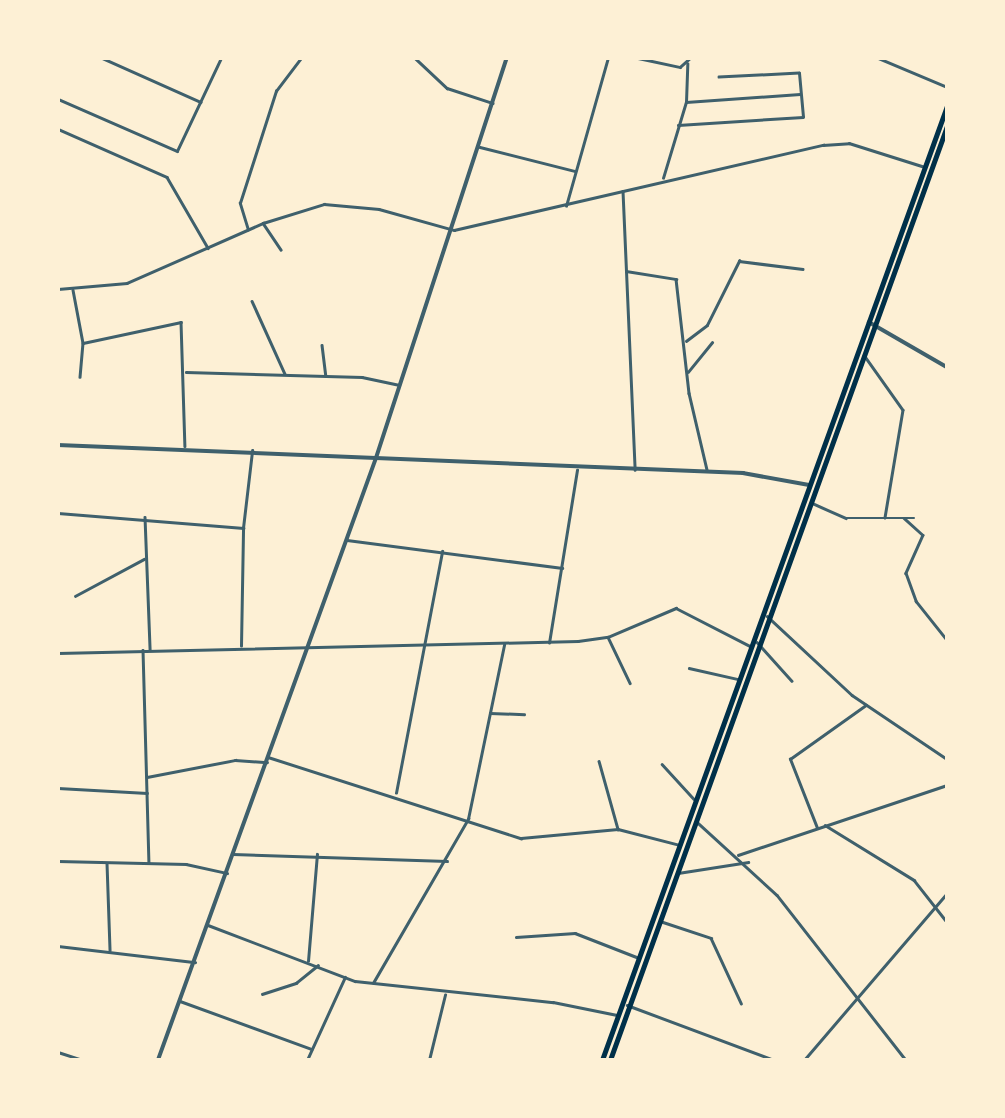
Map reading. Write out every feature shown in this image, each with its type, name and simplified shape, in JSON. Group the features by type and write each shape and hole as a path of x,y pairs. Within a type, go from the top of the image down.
{"main road":[{"path":"602,1060 694,799 947,106"},
{"path":"610,1060 627,1005 757,642 876,325 947,126"}],"street":[{"path":"102,58 201,102"},
{"path":"58,99 173,151 181,148 221,58"},
{"path":"248,230 240,203 276,91 301,58"},
{"path":"415,58 447,88 493,103"},
{"path":"158,1060 310,648 454,230 507,58"},
{"path":"566,206 608,58"},
{"path":"638,58 687,64"},
{"path":"663,178 686,102 687,64 690,58"},
{"path":"878,58 947,87"},
{"path":"678,124 803,117 799,73 719,77"},
{"path":"686,102 800,94"},
{"path":"58,129 166,177 208,248"},
{"path":"58,289 127,283 263,223 324,204 379,209 454,230 566,206 663,178 839,143 925,167"},
{"path":"941,144 947,144"},
{"path":"480,147 575,171"},
{"path":"623,191 635,470"},
{"path":"263,223 281,250"},
{"path":"685,342 707,325 739,261 802,268"},
{"path":"626,271 676,279 688,372 707,472"},
{"path":"72,289 83,343 80,377"},
{"path":"252,301 285,375"},
{"path":"83,343 181,322 186,372 185,446"},
{"path":"869,322 947,367"},
{"path":"688,372 712,342"},
{"path":"322,345 326,376"},
{"path":"864,355 903,410 885,517"},
{"path":"186,372 371,377 401,386"},
{"path":"58,445 185,446 577,470 707,472 809,485"},
{"path":"241,646 243,528 252,452"},
{"path":"549,643 577,470"},
{"path":"810,502 846,518 914,518"},
{"path":"58,513 145,517 243,528"},
{"path":"145,517 144,559 150,650"},
{"path":"904,518 923,535 906,573 916,601 947,640"},
{"path":"346,540 562,568"},
{"path":"396,793 429,644 442,551"},
{"path":"75,596 144,559"},
{"path":"58,653 241,646 310,648 549,643 608,637 676,608 750,646"},
{"path":"767,616 866,705 947,759"},
{"path":"608,637 630,683"},
{"path":"757,642 792,681"},
{"path":"373,984 447,861 468,819 504,645"},
{"path":"143,650 149,862"},
{"path":"689,668 738,679"},
{"path":"817,828 790,759 866,705"},
{"path":"490,713 524,714"},
{"path":"147,777 235,760 268,759 396,793 532,839 618,829 680,845"},
{"path":"599,761 618,829"},
{"path":"662,764 694,799"},
{"path":"738,855 947,785"},
{"path":"58,788 147,793"},
{"path":"694,820 748,862 906,1060"},
{"path":"825,825 914,880 938,904 947,922"},
{"path":"233,854 317,854 447,861"},
{"path":"308,961 317,854"},
{"path":"58,861 149,862 227,873"},
{"path":"108,862 110,950"},
{"path":"676,874 748,862"},
{"path":"804,1060 947,893"},
{"path":"659,921 711,938 741,1003"},
{"path":"208,925 345,977 373,984 445,995 553,1002 617,1016"},
{"path":"516,937 575,933 639,958"},
{"path":"58,946 195,962"},
{"path":"262,994 296,983 318,965"},
{"path":"307,1060 345,977"},
{"path":"429,1060 445,995"},
{"path":"180,1001 312,1049"},
{"path":"627,1005 774,1060"},
{"path":"58,1052 83,1060"}]}
